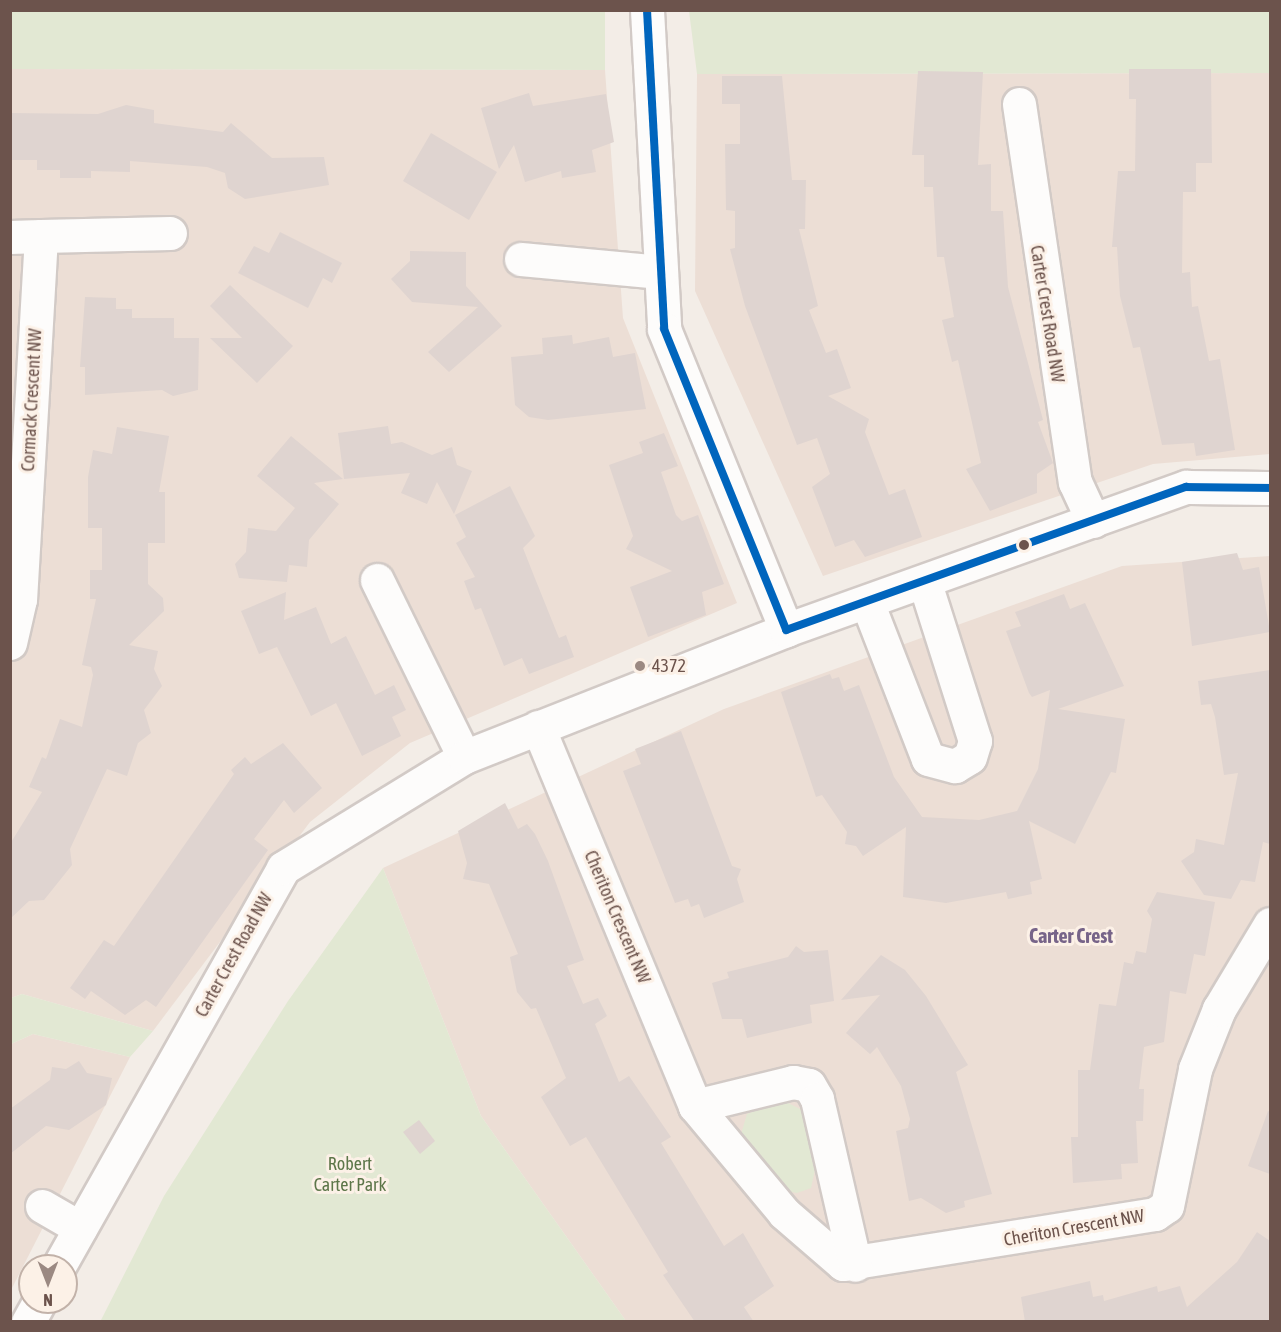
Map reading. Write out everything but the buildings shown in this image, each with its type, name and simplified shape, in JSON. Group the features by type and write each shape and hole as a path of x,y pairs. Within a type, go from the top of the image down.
{"street":[{"path":"647,10 664,328 786,630"},
{"name":"Carter Crest Road NW","path":"1019,104 1075,482 1093,520"},
{"name":"Cormack Crescent NW","path":"10,643 15,598 26,237 170,232"},
{"path":"521,259 660,272"},
{"name":"Carter Crest Road NW","path":"66,1254 283,868 464,757 786,630 925,583 1186,487 1270,488"},
{"path":"377,580 464,757"},
{"path":"867,602 928,759 955,766 970,757 975,741 925,583"},
{"name":"Cheriton Crescent NW","path":"538,727 695,1106 784,1213 834,1260 855,1265 1155,1214 1167,1206 1195,1070 1219,1009 1270,924"},
{"path":"695,1106 793,1082 809,1085 817,1099 855,1265"},
{"path":"42,1206 80,1228"}],"shaded area":[{"path":"11,69 605,70 623,318 737,603 410,743 310,822 153,1031 22,994 11,998"},
{"path":"1270,73 1270,454 1153,464 823,576 695,291 697,74"},
{"path":"1270,556 1270,1321 626,1321 481,1116 383,868 724,709 1122,566"},
{"path":"33,1034 130,1057 29,1254 18,1254 18,1276 11,1290 11,1044"}],"green space":[{"path":"11,10 605,11 605,70 11,69"},
{"path":"689,11 1270,11 1270,73 697,74"},
{"name":"Robert Carter Park","path":"383,868 481,1116 626,1321 100,1322 164,1196 288,1001"},
{"path":"22,994 153,1031 130,1057 33,1034 11,1044 11,998"},
{"path":"782,1100 802,1110 815,1170 811,1188 797,1193 787,1191 741,1134 747,1114"}],"transit line":[{"path":"647,10 664,329 786,630"},
{"path":"786,630 1186,487 1270,488"}],"place":[{"name":"4372","path":"640,666"}],"district":[{"name":"Carter Crest","path":"1071,935"}]}
